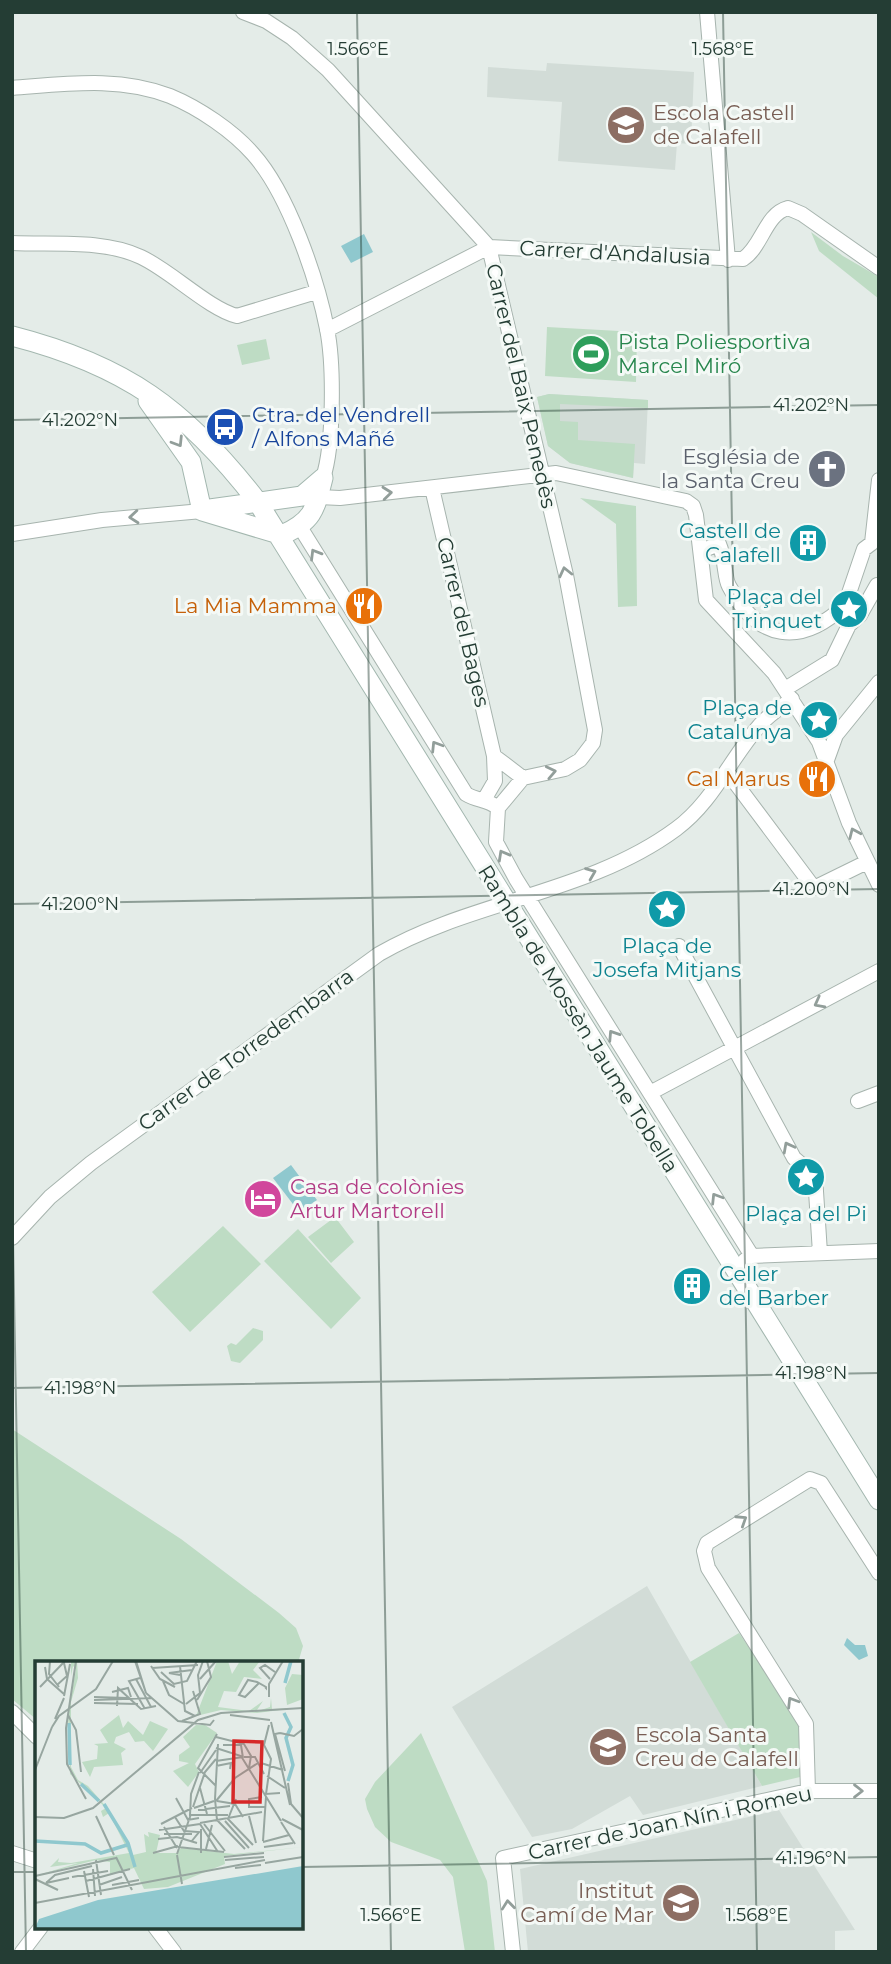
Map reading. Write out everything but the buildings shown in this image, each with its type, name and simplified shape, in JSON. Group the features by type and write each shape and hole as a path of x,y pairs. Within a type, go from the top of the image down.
{"street":[{"name":"Carrer del Baix Penedès","path":"243,12 266,21 292,38 328,70 489,247 542,472 589,685 596,730 593,743 580,760 565,769 523,778"},
{"path":"707,12 728,260"},
{"path":"12,88 96,82 134,86 171,97 215,122 253,154 286,203 327,330 330,429 315,511 300,527 282,536 202,511"},
{"name":"Carrer d'Andalusia","path":"327,330 489,247 743,259 755,252 774,216 788,208 802,214 879,268"},
{"path":"12,243 97,246 139,256 181,280 228,313 237,316 316,292"},
{"name":"Rambla de Mossèn Jaume Tobella","path":"12,336 61,348 105,366 138,387 188,422 227,462 257,501 282,536 731,1267 879,1500"},
{"path":"138,387 191,463 202,511"},
{"path":"318,488 340,498 556,472 686,501 693,506 698,526 706,600 774,673 789,694 827,760 832,779 879,885"},
{"path":"701,551 719,544 726,560 727,583 746,610 767,630 798,634 822,625 845,604 864,549 872,542 879,480"},
{"path":"12,534 102,520 202,511 302,496 318,488"},
{"name":"Carrer del Bages","path":"432,488 494,756 495,781 480,800"},
{"path":"300,527 466,794 498,808 523,778 494,756"},
{"name":"Carrer de Torredembarra","path":"12,1238 50,1197 91,1163 148,1124 344,977 414,934 528,897 641,851 678,828 728,773 758,726 789,694 832,660 849,625 860,615 877,585"},
{"path":"845,604 860,615"},
{"path":"827,760 836,735 879,682"},
{"path":"728,773 814,888 867,862"},
{"path":"452,815 480,800"},
{"name":"Rambla de Mossèn Jaume Tobella","path":"498,808 496,842 752,1256"},
{"path":"679,946 794,1158 815,1176 820,1253"},
{"path":"650,1093 879,971"},
{"path":"858,1101 879,1093"},
{"path":"731,1267 752,1256 879,1251"},
{"path":"808,1791 806,1724 708,1568 704,1551 707,1543 810,1479 821,1483 879,1573"},
{"path":"12,1712 35,1735"},
{"name":"Carrer de Joan Nín i Romeu","path":"513,1952 503,1858 808,1791 879,1791"},
{"path":"12,1853 35,1860"},
{"path":"22,1952 39,1929"},
{"path":"157,1929 174,1952"}],"shaded area":[{"name":"Escola Castell de Calafell","path":"547,63 694,72 691,144 677,143 675,170 558,161 562,102 487,97 488,67 546,71"},
{"path":"549,394 648,400 645,464 634,463 633,478 570,463 548,446 537,397"},
{"name":"Escola Santa Creu de Calafell","path":"647,1586 762,1786 643,1815 630,1796 572,1829 532,1837 452,1707"},
{"name":"Institut Camí de Mar","path":"779,1810 855,1930 835,1931 835,1952 528,1952 520,1869"}],"green space":[{"path":"811,232 843,256 879,277 879,299 819,251"},
{"name":"Pista Poliesportiva Marcel Miró","path":"547,327 637,332 636,382 545,376"},
{"path":"266,339 270,359 242,365 237,345"},
{"path":"549,394 648,400 648,408 560,404 560,421 578,422 578,440 635,444 633,478 570,463 548,446 537,397"},
{"path":"580,498 636,506 637,606 618,607 616,524"},
{"path":"335,1217 354,1242 331,1263 308,1237"},
{"path":"223,1226 261,1264 190,1332 152,1292"},
{"path":"298,1229 361,1298 331,1329 264,1261"},
{"path":"253,1328 263,1331 263,1340 240,1363 231,1361 227,1346 231,1343 236,1345"},
{"path":"12,1429 181,1539 279,1613 296,1628 303,1646 299,1661 35,1661 35,1718 12,1699"},
{"path":"739,1633 797,1719 801,1737 800,1777 762,1786 690,1662"},
{"path":"421,1733 487,1881 495,1952 465,1952 453,1877 440,1860 391,1842 375,1827 367,1809 365,1799 375,1782"}],"water":[{"path":"364,234 373,252 351,263 341,246"},
{"path":"291,1165 317,1200 299,1212 273,1178"},
{"path":"847,1638 855,1645 865,1645 868,1656 859,1660 844,1645"}],"place":[{"name":"Escola Castell de Calafell","path":"626,125"},
{"name":"Pista Poliesportiva Marcel Miró","path":"591,354"},
{"name":"Ctra. del Vendrell / Alfons Mañé","path":"225,427"},
{"name":"Església de la Santa Creu","path":"827,469"},
{"name":"Castell de Calafell","path":"808,543"},
{"name":"La Mia Mamma","path":"364,606"},
{"name":"Plaça del Trinquet","path":"849,609"},
{"name":"Plaça de Catalunya","path":"819,720"},
{"name":"Cal Marus","path":"817,779"},
{"name":"Plaça de Josefa Mitjans","path":"667,909"},
{"name":"Plaça del Pi","path":"806,1177"},
{"name":"Casa de colònies Artur Martorell","path":"263,1199"},
{"name":"Celler del Barber","path":"692,1286"},
{"name":"Escola Santa Creu de Calafell","path":"608,1747"},
{"name":"Institut Camí de Mar","path":"681,1903"}]}
